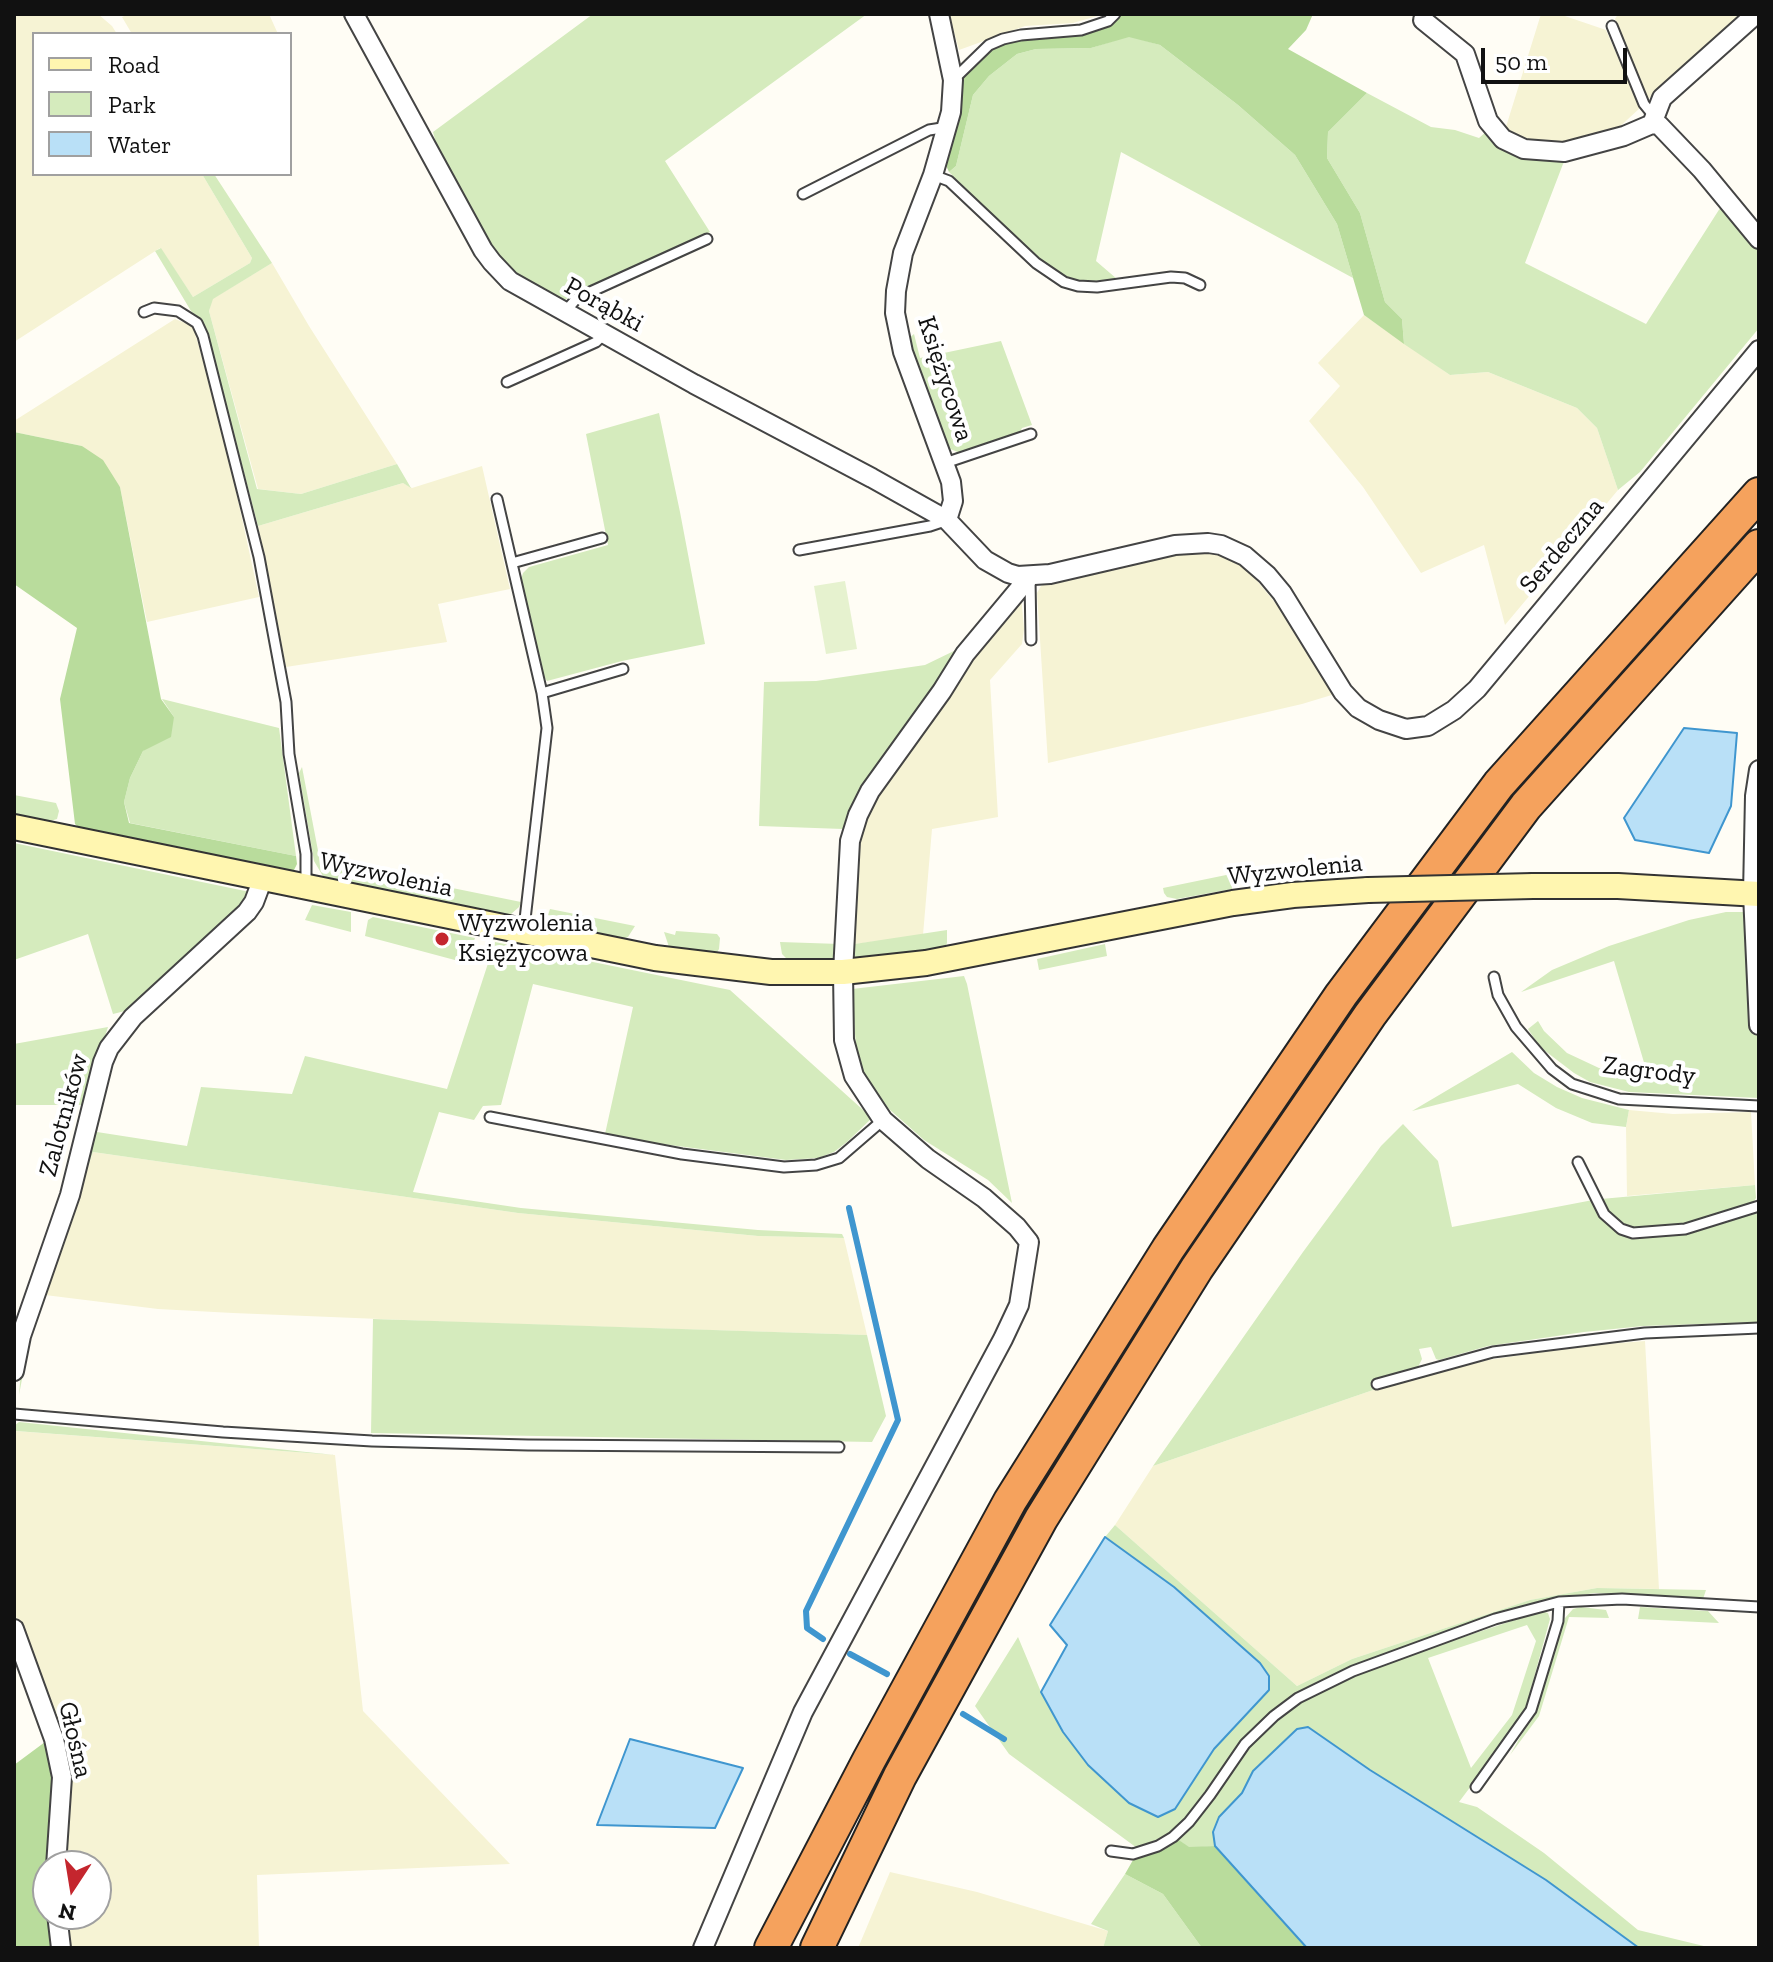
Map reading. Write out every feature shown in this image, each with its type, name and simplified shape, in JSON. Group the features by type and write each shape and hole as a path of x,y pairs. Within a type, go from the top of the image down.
{"highway":[{"path":"771,1948 1010,1501 1168,1249 1341,995 1499,784 1759,494"},
{"path":"817,1948 900,1776 1041,1519 1197,1268 1370,1015 1526,806 1759,546"}],"street":[{"name":"Porąbki","path":"354,14 365,39 492,262 522,290 947,520"},
{"name":"Księżycowa","path":"939,14 953,80 948,127 903,253 895,313 903,352 945,463 953,501 947,520"},
{"path":"1423,20 1465,54 1488,121 1503,139 1512,145 1535,151 1564,152 1624,136 1652,119 1662,98 1756,14"},
{"path":"1652,119 1702,170 1759,239"},
{"name":"Serdeczna","path":"1030,576 1067,571 1175,545 1208,543 1233,550 1267,575 1282,593 1343,692 1358,708 1379,720 1406,729 1428,726 1454,710 1477,689 1759,350"},
{"path":"947,520 974,550 995,567 1018,576 1030,576"},
{"path":"703,1948 803,1712 1019,1305 1029,1242 984,1198 928,1159 883,1120 854,1076 844,1040 843,972 850,841 858,815 870,791 965,654 1030,576"},
{"path":"1759,770 1755,796 1759,1025"},
{"name":"Wyzwolenia","path":"14,827 696,965 771,972 843,972 938,961 1233,903 1293,895 1533,886 1618,886 1756,894"},
{"name":"Zalotników","path":"14,1371 21,1336 70,1195 109,1048 133,1017 247,912 263,878"},
{"name":"Głośna","path":"14,1629 54,1739 62,1777 57,1850"}],"lane":[{"path":"953,80 989,45 1003,39 1081,30 1108,21 1115,14"},
{"path":"1612,26 1652,119"},
{"path":"803,194 929,130 948,127"},
{"path":"933,175 949,181 1036,263 1064,282 1097,287 1171,277 1185,278 1200,285"},
{"path":"564,313 577,298 707,239"},
{"path":"144,312 154,308 178,311 197,323 203,336 259,557 286,702 289,754 306,854 305,887"},
{"path":"507,382 596,342 604,334"},
{"path":"945,463 1031,434"},
{"path":"497,499 546,715 547,743 524,932"},
{"path":"799,550 930,526 947,520"},
{"path":"512,563 602,538"},
{"path":"1030,576 1031,640"},
{"path":"542,693 623,669"},
{"name":"Zagrody","path":"1494,977 1498,995 1516,1027 1552,1069 1572,1084 1619,1099 1759,1106"},
{"path":"490,1117 682,1154 784,1167 816,1165 839,1158 883,1120"},
{"path":"1578,1162 1604,1214 1621,1229 1633,1233 1685,1229 1759,1206"},
{"path":"1377,1384 1506,1350 1645,1333 1759,1328"},
{"path":"14,1414 372,1441 839,1447"},
{"path":"1111,1851 1133,1854 1158,1846 1173,1837 1210,1795 1245,1744 1298,1698 1353,1671 1495,1619 1559,1602 1622,1599 1759,1607"},
{"path":"1476,1787 1531,1710 1558,1621 1559,1602"}],"shaded area":[{"path":"14,14 98,14 116,32 32,32 32,176 203,176 252,258 250,263 193,297 160,248 14,342"},
{"path":"129,14 269,14 277,32 131,32 122,17"},
{"path":"949,14 1104,14 1073,23 1025,26 959,50"},
{"path":"1541,14 1559,14 1606,30 1640,108 1615,131 1549,144 1527,140 1505,130"},
{"path":"1618,14 1746,14 1648,99 1615,19"},
{"path":"272,263 397,464 301,494 258,489 209,311 212,299"},
{"path":"1364,315 1450,375 1488,372 1577,408 1597,428 1618,490 1505,625 1484,545 1421,573 1363,487 1309,421 1340,386 1318,363"},
{"path":"175,319 193,326 222,426 259,597 147,622 120,487 82,446 14,432 14,421"},
{"path":"482,466 510,589 438,604 447,642 286,667 258,526 403,483 412,488"},
{"path":"1175,551 1218,551 1245,566 1281,610 1335,694 1048,763 1037,593 1041,586 1050,581"},
{"path":"1021,595 1022,644 990,680 998,817 932,829 923,935 848,945 856,840 863,817 969,657"},
{"path":"1629,1110 1673,1114 1751,1112 1755,1185 1627,1196 1626,1127"},
{"path":"93,1152 518,1213 758,1236 844,1238 867,1335 233,1313 158,1309 45,1295"},
{"path":"1645,1341 1659,1589 1597,1588 1530,1600 1352,1659 1297,1686 1115,1525 1153,1466 1376,1389 1488,1360 1582,1346"},
{"path":"15,1431 335,1455 363,1711 510,1864 257,1875 259,1948 68,1948 66,1930 112,1930 112,1850 63,1850 60,1733 14,1611"},
{"path":"890,1872 977,1892 1108,1931 1103,1948 858,1948"}],"green space":[{"path":"593,14 867,14 665,161 710,232 562,301 519,281 491,249 440,158 433,132"},
{"path":"1120,14 1313,14 1306,30 1288,49 1367,93 1328,132 1327,158 1360,213 1385,302 1402,319 1404,344 1364,315 1337,224 1295,155 1238,105 1160,45 1129,37 1091,48 1036,49 1017,54 989,76 973,95 956,166 949,172 944,161 957,82 991,48 1022,38 1096,30 1111,24"},
{"path":"1129,36 1160,45 1238,105 1295,155 1337,224 1353,278 1121,152 1096,261 1117,279 1082,282 1068,279 1042,263 949,172 956,166 973,95 989,76 1017,54 1036,49 1091,48"},
{"path":"1367,93 1431,127 1455,130 1479,138 1488,130 1569,156 1563,164 1525,263 1646,324 1722,205 1759,249 1759,328 1640,472 1618,490 1597,428 1577,408 1488,372 1450,375 1404,344 1402,319 1385,302 1360,213 1327,158 1328,132"},
{"path":"203,176 215,176 272,263 213,299 209,311 257,489 301,494 397,464 411,488 403,483 258,526 206,328 191,311 155,251 161,248 193,297 250,263 252,258"},
{"path":"914,334 920,358 1001,341 1032,425 1022,428 1019,434 960,453 948,448 914,366 909,338"},
{"path":"659,413 705,644 547,681 542,674 521,580 523,573 529,567 608,545 586,434"},
{"path":"14,432 82,446 103,460 120,487 161,699 174,717 171,737 143,751 130,778 124,802 129,823 296,856 294,870 288,872 82,831 75,824 60,699 77,628 14,584"},
{"path":"845,581 857,649 826,654 814,586"},
{"path":"958,649 937,686 864,785 843,829 759,826 764,682 816,681 925,665"},
{"path":"162,699 279,728 296,856 130,823 124,802 130,778 143,751 174,717"},
{"path":"302,767 320,861 521,902 519,907 510,915 500,917 331,883 324,878 314,861 299,773"},
{"path":"14,795 56,803 59,811 57,819 47,822 14,816"},
{"path":"14,843 250,892 246,902 129,1010 113,1014 88,934 14,960"},
{"path":"1231,874 1232,889 1177,899 1164,893 1163,888"},
{"path":"312,905 351,912 351,932 305,920"},
{"path":"550,909 635,926 628,937 621,939 592,933 548,915"},
{"path":"1726,912 1759,912 1759,1098 1629,1092 1590,1082 1540,1047 1528,1029 1538,1021 1567,1053 1599,1068 1648,1076 1614,961 1521,992 1552,970 1609,946 1689,920"},
{"path":"373,917 475,938 466,963 365,936 368,920"},
{"path":"947,930 944,949 851,962 848,945"},
{"path":"676,931 717,934 720,938 719,949 715,956 677,951 669,947 664,932 675,935"},
{"path":"495,942 730,990 872,1118 834,1152 818,1158 786,1160 605,1134 633,1007 533,984 501,1105 483,1106 474,1120 439,1112 413,1192 521,1208 758,1230 842,1234 844,1238 758,1236 518,1213 93,1152 30,1337 19,1395 22,1358 102,1087 107,1086 97,1132 187,1146 201,1087 292,1094 305,1056 447,1089"},
{"path":"780,942 840,944 839,962 794,962 782,954"},
{"path":"1105,944 1107,956 1039,970 1037,959"},
{"path":"964,976 1012,1203 988,1180 924,1140 889,1109 864,1074 856,1048 852,989"},
{"path":"108,1027 83,1105 14,1105 14,1044"},
{"path":"1512,1052 1534,1073 1557,1087 1582,1098 1629,1110 1626,1127 1592,1123 1556,1108 1518,1084 1412,1111"},
{"path":"1403,1124 1438,1161 1452,1227 1593,1200 1604,1221 1613,1229 1634,1238 1682,1233 1758,1213 1759,1322 1643,1326 1584,1332 1488,1346 1439,1360 1431,1347 1419,1349 1422,1359 1417,1369 1373,1382 1376,1389 1153,1466 1303,1252 1381,1146"},
{"path":"1755,1185 1756,1198 1752,1204 1674,1226 1639,1230 1612,1216 1601,1199"},
{"path":"373,1319 867,1335 886,1416 872,1442 371,1433"},
{"path":"19,1422 335,1455 16,1431 14,1440 14,1426"},
{"path":"1115,1525 1297,1686 1352,1659 1530,1600 1597,1588 1706,1590 1703,1599 1594,1593 1530,1604 1469,1623 1320,1681 1298,1694 1250,1733 1183,1822 1167,1835 1137,1848 1009,1754 975,1706 1018,1637 1041,1692 1063,1732 1088,1765 1129,1803 1175,1809 1214,1749 1269,1690 1269,1676 1260,1663 1174,1587 1105,1537"},
{"path":"1640,1607 1708,1611 1719,1623 1638,1619"},
{"path":"1573,1609 1606,1610 1609,1618 1569,1617 1539,1716 1510,1755 1535,1711 1565,1618"},
{"path":"1542,1611 1548,1613 1550,1619 1526,1707 1516,1726 1459,1802 1477,1807 1544,1853 1638,1930 1712,1948 1635,1946 1546,1880 1370,1770 1308,1727 1253,1771 1242,1793 1219,1817 1213,1832 1215,1846 1189,1848 1176,1838 1211,1802 1252,1743 1288,1709 1364,1670","holes":["1527,1625 1536,1641 1512,1715 1471,1768 1428,1658"]},
{"path":"45,1742 53,1778 50,1850 32,1850 32,1930 53,1930 55,1948 15,1948 14,1765"},
{"path":"1176,1838 1189,1847 1215,1846 1307,1948 1202,1948 1163,1894 1125,1874 1133,1860 1155,1852"},
{"path":"1125,1874 1163,1894 1202,1948 1103,1948 1108,1931 1091,1924"}],"water":[{"path":"1684,728 1737,733 1731,806 1709,853 1635,840 1624,818"},
{"path":"1105,1537 1174,1587 1260,1663 1269,1676 1269,1690 1214,1749 1175,1809 1158,1817 1129,1803 1088,1765 1063,1732 1041,1692 1067,1645 1050,1625"},
{"path":"1308,1727 1370,1770 1546,1880 1639,1948 1307,1948 1215,1846 1213,1832 1219,1817 1242,1793 1253,1771 1297,1729"},
{"path":"630,1739 743,1768 715,1828 597,1825"}],"waterway":[{"path":"823,1639 807,1628 806,1611 898,1420 849,1208"},
{"path":"850,1654 887,1674"},
{"path":"963,1714 1004,1739"}],"place":[{"name":"Wyzwolenia Księżycowa","path":"442,939"}]}
